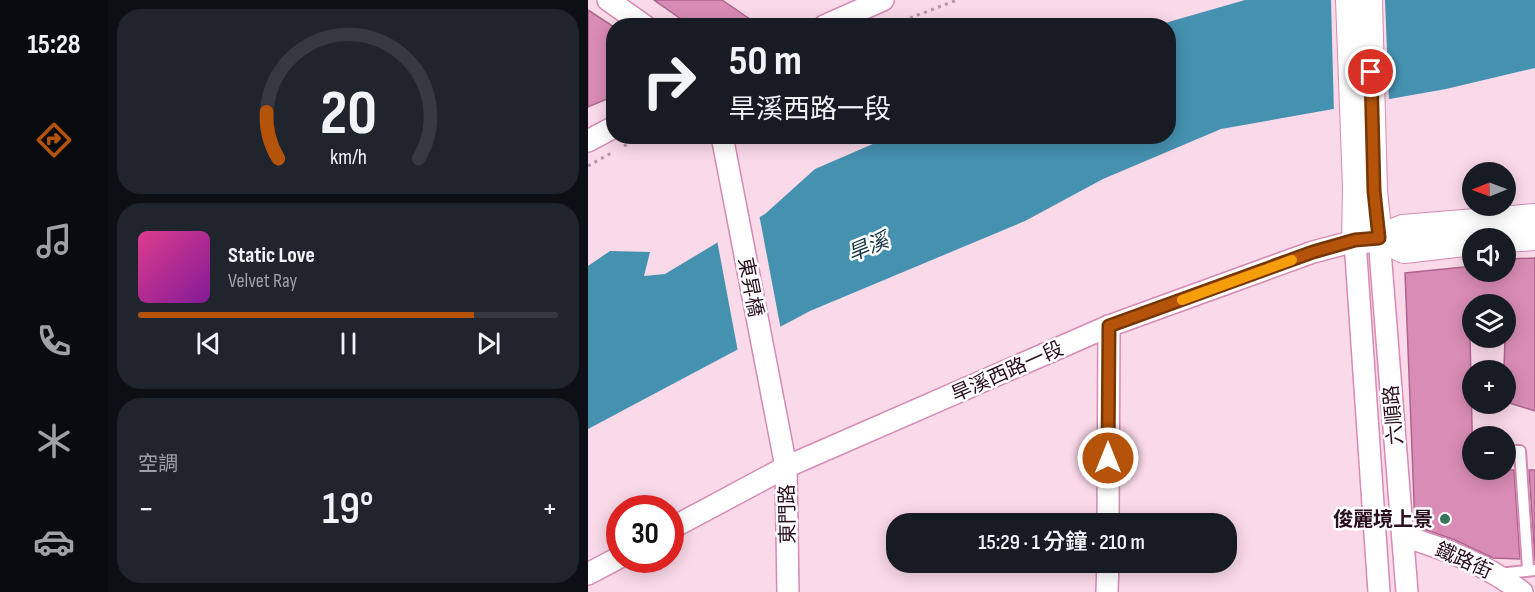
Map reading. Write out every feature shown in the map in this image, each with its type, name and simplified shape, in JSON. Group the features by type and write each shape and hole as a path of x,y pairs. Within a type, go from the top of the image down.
{"street":[{"path":"608,0 634,18"},
{"path":"842,18 883,0"},
{"path":"1349,0 1356,188 1367,239"},
{"path":"1367,239 1374,191 1369,0"},
{"path":"588,141 606,131"},
{"name":"東昇橋","path":"724,144 780,437"},
{"path":"1367,239 1403,228 1535,217"},
{"path":"1516,238 1535,237"},
{"path":"1367,239 1404,250 1462,243"},
{"name":"旱溪西路一段","path":"684,522 786,467 1109,326 1313,252 1367,239"},
{"name":"六順路","path":"1367,239 1403,536 1407,592"},
{"name":"六順路","path":"1367,239 1379,592"},
{"path":"1108,513 1109,326"},
{"name":"東門路","path":"780,437 786,467 788,592"},
{"name":"鐵路街","path":"1403,536 1449,550 1498,574 1522,592"},
{"path":"588,574 606,564"},
{"path":"1107,592 1108,573"}],"lane":[{"path":"1498,574 1531,569 1520,452 1516,452"}],"path":[{"path":"910,18 957,0"}],"water":[{"name":"旱溪","path":"1245,0 1535,0 1535,68 1446,89 1221,129 1103,179 1025,221 810,311 588,429 588,266 610,251 650,252 644,276 665,274 765,214 815,169 873,144 1176,144 1176,20"}],"pier":[{"path":"1331,0 1385,0 1389,103 1334,113"},
{"path":"759,214 781,330 738,352 717,240"}],"building":[{"path":"654,0 722,0 748,18 680,18"},
{"path":"588,10 606,22 606,99 588,107"},
{"path":"1535,258 1535,411 1516,405 1516,360 1504,360 1505,348 1516,348 1516,294 1462,294 1462,348 1470,348 1471,360 1462,360 1462,414 1472,414 1472,426 1462,426 1462,480 1515,480 1520,559 1493,558 1455,540 1415,526 1405,273 1462,267 1462,282 1516,282 1516,259"},
{"path":"1529,470 1535,470 1535,561"}],"slow traffic":[{"path":"1182,300 1292,260"}],"place":[{"name":"俊麗境上景","path":"1445,519"}],"route":[{"path":"1108,458 1109,326 1313,252 1355,240 1379,238 1374,191 1371,72"}]}
